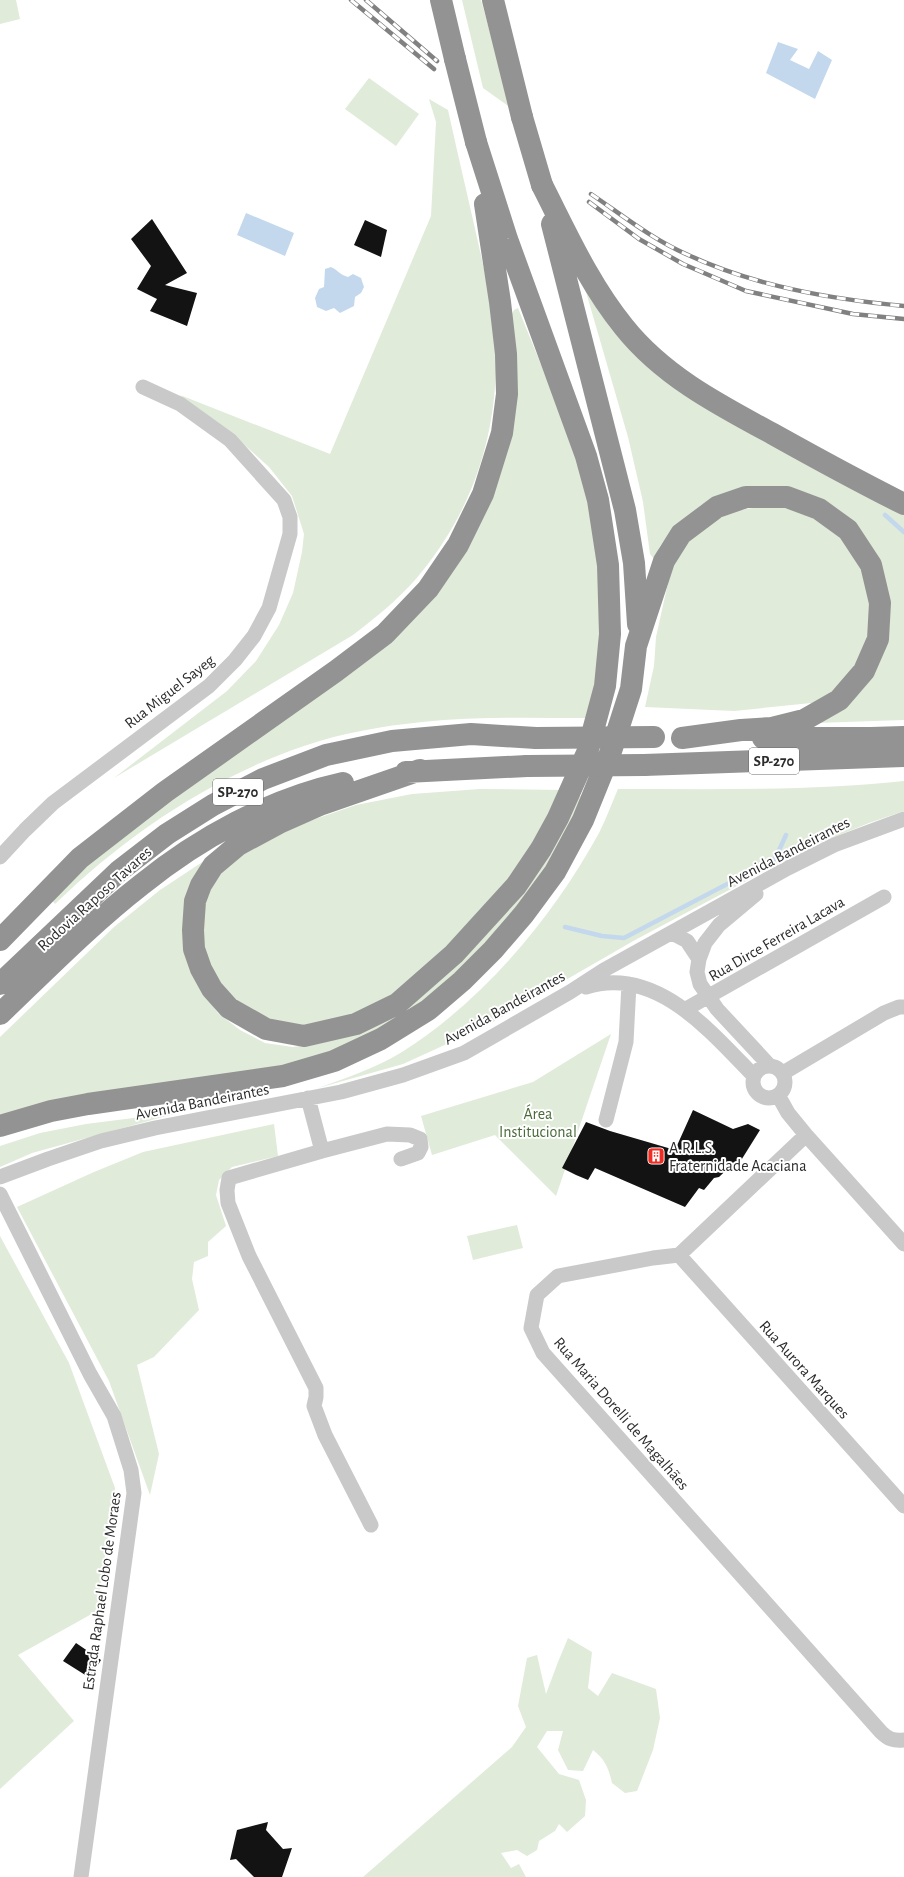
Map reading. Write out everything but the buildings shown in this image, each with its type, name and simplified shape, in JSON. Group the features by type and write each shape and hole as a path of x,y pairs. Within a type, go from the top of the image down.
{"highway":[{"path":"420,770 322,804 279,823 238,845 213,866 201,885 195,901 193,930 194,949 201,969 212,990 228,1008 266,1029 304,1036 356,1024 397,1004 454,954 516,886 541,849 558,818 587,753 605,686 610,634 608,565 598,500 586,456 507,239 476,142 441,0"},
{"path":"493,0 522,117 542,186 625,510 634,563 639,635"},
{"path":"0,940 80,858 165,792 336,671 385,634 428,589 458,545 483,494 502,433 507,394 506,354 500,302 476,142"},
{"path":"542,186 589,275 604,300 624,328 670,372 708,399 850,477 904,504"},
{"path":"0,1126 51,1111 88,1104 283,1076 334,1061 381,1039 428,1010 462,982 493,950 524,914 555,872 583,820 611,751 631,689 639,635 664,561 681,534 717,507 746,497 787,497 819,509 848,530 870,565 880,603 878,639 864,671 839,700 804,720 772,728 741,730 682,738"},
{"name":"Rodovia Raposo Tavares","path":"0,984 119,871 167,834 213,805 263,779 326,754 392,741 471,734 536,738 682,738"},
{"name":"SP-270","path":"682,738 871,738 904,736"},
{"name":"Rodovia Raposo Tavares","path":"0,1014 103,917 142,884 190,850 237,822 286,800 324,787 360,779 420,770 527,766 644,765 904,756"}],"street":[{"name":"Rua Miguel Sayeg","path":"0,858 24,830 53,803 209,686 235,660 254,636 269,608 290,534 290,517 284,500 230,440 180,404 143,387"},
{"name":"Avenida Bandeirantes","path":"0,1177 101,1141 155,1128 341,1092 403,1075 464,1052 570,992 604,970 788,868 834,845 904,819"},
{"path":"770,1065 760,1068 754,1076 753,1086 759,1094 768,1098 782,1092 785,1083 783,1073 778,1068 770,1065 708,997 700,984 697,972 699,959 706,942 719,925 788,868"},
{"name":"Rua Dirce Ferreira Lacava","path":"686,1009 884,897"},
{"path":"672,933 687,941 699,959"},
{"path":"570,992 599,983 622,982 658,993 686,1009 754,1076"},
{"path":"606,1120 626,1042 629,984"},
{"path":"783,1073 884,1013 898,1007 904,1007"},
{"path":"778,1095 788,1113 806,1135 904,1244"},
{"path":"308,1098 322,1150"},
{"path":"371,1525 324,1435 314,1406 316,1388 249,1256 228,1203 227,1190 229,1178 322,1150 387,1134 410,1135 420,1138 421,1147 418,1153 401,1159"},
{"path":"679,1255 806,1135"},
{"name":"Estrada Raphael Lobo de Moraes","path":"0,1194 90,1374 114,1416 131,1470 134,1493 81,1877"},
{"name":"Rua Aurora Marques","path":"679,1255 904,1506"},
{"name":"Rua Maria Dorelli de Magalhães","path":"679,1255 653,1258 558,1276 537,1295 531,1328 543,1353 881,1732 887,1738 894,1741 904,1740"}],"green space":[{"path":"0,0 16,0 20,19 0,24"},
{"path":"462,0 481,0 511,108 483,88"},
{"path":"369,78 419,114 396,146 345,109"},
{"path":"429,99 448,110 494,319 496,353 495,387 491,419 484,451 474,482 461,512 444,541 417,578 391,604 353,635 114,778 227,691 256,661 279,625 293,593 302,552 304,534 292,496 269,467 230,432 180,395 330,454 431,216 436,122"},
{"path":"584,285 623,338 904,510 904,720 815,723 832,714 857,696 869,681 879,659 889,615 838,512 730,494 701,505 673,528 660,546 654,559 650,554 643,502 628,437"},
{"path":"518,308 578,456 598,544 603,640 592,718 485,718 443,720 362,731 318,741 269,759 202,792 170,812 110,855 55,904 52,900 80,871 124,832 332,685 489,503 512,314 514,310"},
{"path":"764,506 794,507 820,519 844,537 861,563 872,593 873,630 845,684 821,702 734,711 645,707 654,666 656,637 672,565 686,542 711,522 735,511"},
{"path":"904,781 904,811 869,823 812,846 635,940 493,1022 449,1043 403,1064 318,1088 371,1068 402,1052 432,1031 488,982 514,955 538,926 581,864 607,817 618,789 797,788"},
{"path":"480,789 563,790 552,814 504,890 462,936 405,986 380,1002 360,1012 314,1026 269,1023 232,1001 205,957 202,934 203,904 213,882 232,861 256,846 301,824 356,805 412,794"},
{"path":"575,796 588,797 559,855 464,971 395,1025 309,1062 0,1120 0,1037 114,927 160,890 207,859 201,989 218,1013 240,1030 265,1043 293,1047 322,1043 405,1006"},
{"name":"Área Institucional","path":"611,1034 556,1196 495,1135 432,1155 421,1116 533,1082"},
{"path":"181,1112 32,1153 0,1167 0,1146 40,1133 86,1124"},
{"path":"274,1124 278,1156 232,1167 219,1180 216,1195 226,1226 208,1242 208,1256 194,1262 192,1279 199,1310 154,1357 137,1365 159,1454 150,1495 109,1381 17,1207 94,1172 143,1152"},
{"path":"517,1225 523,1248 473,1260 467,1236"},
{"path":"0,1236 69,1363 115,1488 97,1611 18,1655 74,1721 0,1789"},
{"path":"568,1638 592,1652 588,1688 598,1696 612,1673 656,1689 660,1718 653,1750 637,1791 625,1793 612,1783 606,1765 601,1757 593,1750 583,1771 568,1770 558,1750 563,1731 547,1731 537,1747 559,1774 579,1780 586,1800 585,1816 567,1832 559,1824 555,1831 539,1841 537,1850 527,1856 517,1850 501,1853 511,1868 519,1864 526,1877 363,1877 512,1747 526,1727 518,1706 527,1658 537,1655 546,1694"}],"water":[{"path":"778,42 798,49 790,60 809,69 818,51 832,60 815,99 766,73"},
{"path":"246,213 294,233 285,256 237,235"},
{"path":"331,267 345,276 348,277 353,274 361,278 364,287 361,293 355,297 354,306 340,313 334,308 326,311 317,307 315,298 319,289 324,287 325,269"}],"waterway":[{"path":"885,515 904,532"},
{"path":"565,927 602,936 624,938 775,859 786,835"}],"railway":[{"path":"351,0 434,69"},
{"path":"366,0 437,61"},
{"path":"591,194 637,226 673,248 738,275 765,283 820,295 904,306"},
{"path":"589,202 639,239 683,264 746,291 853,314 904,319"}],"place":[{"name":"A.R.L.S. Fraternidade Acaciana","path":"656,1156"}]}
